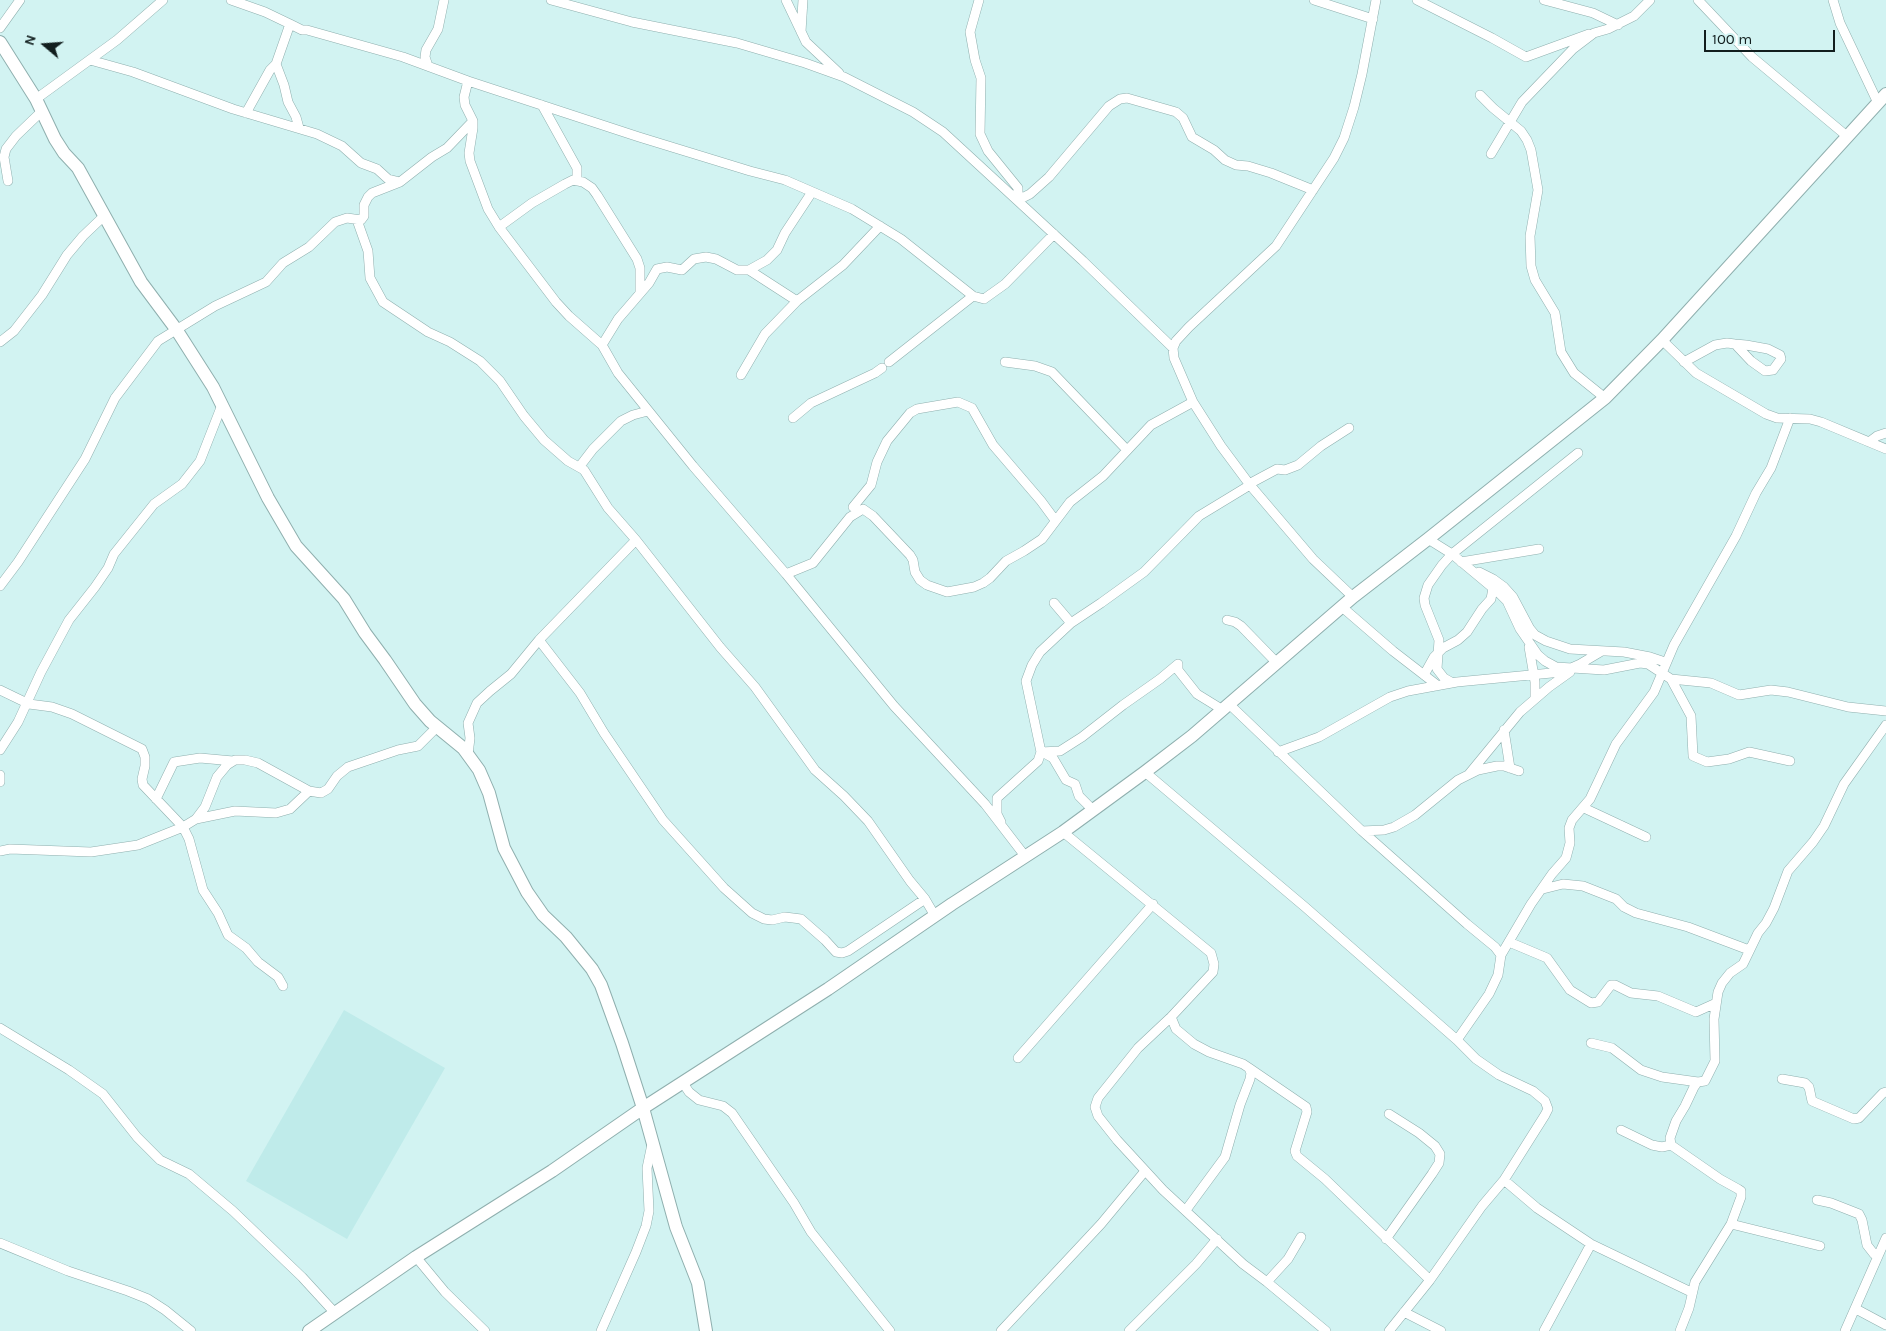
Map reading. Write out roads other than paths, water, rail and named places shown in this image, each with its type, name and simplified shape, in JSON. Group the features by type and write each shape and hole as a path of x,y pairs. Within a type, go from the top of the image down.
{"street":[{"path":"0,28 20,0"},
{"path":"36,99 142,20 163,0"},
{"path":"231,0 265,12 302,30 377,49 468,81 690,153 785,180 852,209 880,226 901,239 973,296 984,299 1005,284 1054,234"},
{"path":"428,66 426,50 438,29 444,0"},
{"path":"551,0 632,22 737,43 805,63 844,77 929,121 1018,200 1173,348"},
{"path":"786,0 801,33 814,51 844,77"},
{"path":"801,33 803,0"},
{"path":"980,0 970,32 980,78 980,134 988,151 1018,188 1018,200"},
{"path":"1314,0 1373,19"},
{"path":"1353,597 1313,559 1250,485 1216,438 1193,402 1174,358 1173,348 1176,341 1189,327 1276,246 1334,158 1344,138 1362,74 1376,0"},
{"path":"1417,0 1526,57 1532,57 1577,37 1618,25 1634,16 1650,0"},
{"path":"1544,0 1593,13 1618,25"},
{"path":"1698,0 1752,58 1848,137"},
{"path":"309,1331 416,1257 552,1171 643,1108 828,989 1063,832 1145,772 1226,707 1353,597 1428,540 1606,398 1662,340 1882,98 1840,23 1833,0"},
{"path":"246,113 267,75 276,64 290,24"},
{"path":"1491,154 1522,102 1573,49 1594,33"},
{"path":"0,42 36,99 55,139 64,153 78,168 141,282 176,329 213,387 268,498 296,546 344,599 408,695 437,727 463,748 468,755 485,781 504,848 527,892 543,915 582,955 601,985 643,1108 676,1227 698,1283 706,1331"},
{"path":"90,60 133,72 246,113 318,134 342,146 361,164 377,169 388,179 400,182"},
{"path":"276,64 284,84 288,102 300,128"},
{"path":"468,81 464,97 465,105 473,121 474,128 469,153 470,161 488,209 499,227 562,309 602,345 618,373 693,466 786,574 894,706 985,804 1025,856"},
{"path":"1480,94 1493,108 1522,131 1527,140 1531,150 1538,190 1530,236 1531,266 1534,280 1555,313 1557,338 1565,360 1574,373 1606,398"},
{"path":"1018,200 1034,190 1049,177 1109,106 1120,99 1127,98 1176,112 1183,118 1192,137 1214,150 1225,160 1236,165 1248,166 1271,173 1313,190"},
{"path":"542,105 577,168 577,180"},
{"path":"8,180 4,157 6,149 16,136 42,111"},
{"path":"0,586 18,562 85,459 115,398 152,347 176,329 231,297 266,282 283,264 309,247 336,222 348,218 361,220 364,218 364,205 368,197 400,182 447,148 473,121"},
{"path":"499,227 532,203 565,184 577,180 583,182 592,188 637,259 641,276 640,292"},
{"path":"602,345 618,319 651,281 656,270 667,267 682,270 690,262 699,258 716,259 736,270 749,270 767,260 777,250 785,233 812,192"},
{"path":"0,342 14,331 82,236 104,216"},
{"path":"357,220 368,251 370,278 383,302 428,332 450,342 480,361 500,382 544,440 568,462 580,466 584,470 608,508 636,540 720,647 755,687 815,770 868,821 910,881 926,899 935,916"},
{"path":"741,375 764,334 797,301 843,265 880,226"},
{"path":"749,270 797,301"},
{"path":"793,418 811,403 875,373 973,296"},
{"path":"1662,340 1696,373 1766,414 1777,418 1810,419 1821,422 1886,449"},
{"path":"1684,362 1715,345 1735,344 1768,349 1780,355 1781,359 1772,370 1765,372 1751,361 1735,344"},
{"path":"1006,362 1035,366 1052,372 1127,450"},
{"path":"853,507 871,485 884,448 910,413 917,409 958,402 972,408 993,445 1055,520"},
{"path":"786,574 813,563 850,517 863,509 873,516 886,532 906,550 913,560 917,577 927,585 946,592 974,587 990,578 1006,561 1033,546 1070,502 1103,476 1151,426 1193,402"},
{"path":"0,750 27,703 41,672 69,620 108,568 114,554 154,504 182,484 200,461 222,405"},
{"path":"580,466 593,449 621,421 633,414 648,410"},
{"path":"1457,1040 1489,994 1498,975 1501,955 1531,904 1566,858 1570,843 1569,828 1572,820 1590,799 1616,744 1651,697 1665,662 1736,536 1756,493 1771,468 1790,418"},
{"path":"1009,835 998,814 997,798 1038,761 1041,752 1026,681 1032,665 1040,652 1071,623 1144,572 1199,516 1277,470 1285,470 1298,465 1321,446 1349,428"},
{"path":"1869,442 1877,436 1886,434"},
{"path":"1451,682 1444,678 1438,669 1439,640 1427,613 1424,598 1428,585 1452,554 1578,453"},
{"path":"468,755 470,738 468,724 474,708 490,691 512,674 539,640 636,540"},
{"path":"1428,540 1452,554 1507,601 1528,643 1535,675 1534,698"},
{"path":"1464,564 1539,549"},
{"path":"1464,564 1504,587 1514,598 1526,623 1535,635 1570,649 1613,650 1634,653 1665,662"},
{"path":"1424,675 1439,652 1467,632 1482,609 1491,600 1493,588"},
{"path":"1054,603 1071,623"},
{"path":"1342,607 1437,685"},
{"path":"1227,620 1241,626 1277,663"},
{"path":"539,640 580,693 604,733 663,820 729,893 752,913 764,919 772,920 785,917 801,919 836,952 842,953 848,952 926,899"},
{"path":"1528,643 1545,662 1556,667 1604,670 1640,663 1648,664 1657,668 1671,679 1710,683 1739,695 1771,690 1788,692 1848,707 1886,711"},
{"path":"1469,774 1504,730 1534,698 1573,669 1602,651"},
{"path":"1041,752 1060,751 1082,737 1178,664 1178,670 1197,694 1226,707 1278,752 1362,831 1495,947 1501,955"},
{"path":"1278,752 1319,737 1390,697 1408,691 1451,682 1535,675 1573,669"},
{"path":"1671,679 1691,716 1693,756 1707,762 1729,759 1749,752 1790,761"},
{"path":"0,690 27,703 52,707 72,714 108,734 142,749 145,757 143,785 183,827 203,890 218,913 228,935 246,948 258,962 278,977 283,986"},
{"path":"1591,1043 1612,1048 1641,1070 1662,1076 1698,1082 1705,1081 1715,1061 1714,1019 1716,1003 1722,983 1730,973 1743,964 1749,950 1774,908 1788,871 1824,826 1844,784 1886,725"},
{"path":"156,800 174,762 203,758 233,761 245,760 258,763 309,791 320,793 325,791 342,770 398,750 418,746 437,727"},
{"path":"1504,730 1510,768"},
{"path":"1041,752 1053,758 1066,780 1077,788 1080,796 1093,810"},
{"path":"196,819 205,806 218,777 227,765 233,761"},
{"path":"1362,831 1384,830 1394,827 1415,815 1448,788 1478,770 1497,766 1519,771"},
{"path":"1145,772 1305,907 1488,1068 1532,1090 1545,1102 1548,1109 1504,1180 1482,1206 1430,1280 1389,1331"},
{"path":"0,775 0,782"},
{"path":"0,851 91,852 130,847 183,827 196,819 235,811 276,813 290,808 309,791"},
{"path":"1584,808 1646,837"},
{"path":"1063,832 1211,953 1214,964 1213,972 1171,1017 1138,1048 1095,1104 1098,1116 1145,1171 1243,1264 1268,1282 1326,1331"},
{"path":"1542,889 1563,884 1582,886 1616,899 1624,908 1636,913 1688,928 1749,950"},
{"path":"1018,1058 1153,904"},
{"path":"1509,942 1547,958 1570,990 1591,1003 1598,1002 1611,985 1615,985 1631,993 1658,996 1696,1012 1716,1003"},
{"path":"1171,1017 1176,1029 1194,1044 1209,1052 1243,1064 1306,1106 1307,1112 1295,1154 1325,1179 1430,1280"},
{"path":"0,1028 84,1080 103,1094 137,1137 160,1160 189,1174 233,1211 302,1277 335,1313"},
{"path":"1186,1210 1217,1168 1229,1147 1236,1118 1250,1079 1249,1068"},
{"path":"1782,1079 1805,1084 1809,1087 1812,1101 1854,1119 1859,1118 1886,1092"},
{"path":"1680,1331 1689,1308 1695,1282 1731,1224 1741,1198 1741,1192 1672,1145 1670,1138 1676,1121 1698,1082"},
{"path":"683,1083 689,1092 699,1100 723,1106 732,1113 794,1202 811,1232 890,1331"},
{"path":"1386,1239 1432,1174 1439,1162 1440,1154 1435,1146 1419,1133 1389,1114"},
{"path":"1621,1130 1652,1145 1662,1147 1672,1145"},
{"path":"601,1331 646,1226 649,1211 647,1168 652,1144"},
{"path":"1001,1331 1101,1224 1145,1171"},
{"path":"1504,1180 1537,1208 1591,1244 1692,1292"},
{"path":"1817,1200 1831,1203 1844,1210 1859,1214 1867,1245 1878,1256"},
{"path":"1731,1224 1820,1246"},
{"path":"1268,1282 1288,1259 1301,1237"},
{"path":"1846,1331 1886,1238"},
{"path":"1129,1331 1196,1264 1217,1239"},
{"path":"0,1243 68,1271 148,1299 191,1331"},
{"path":"1544,1331 1591,1244"},
{"path":"416,1257 464,1312 485,1331"},
{"path":"1856,1309 1886,1325"},
{"path":"1404,1312 1441,1331"}]}
